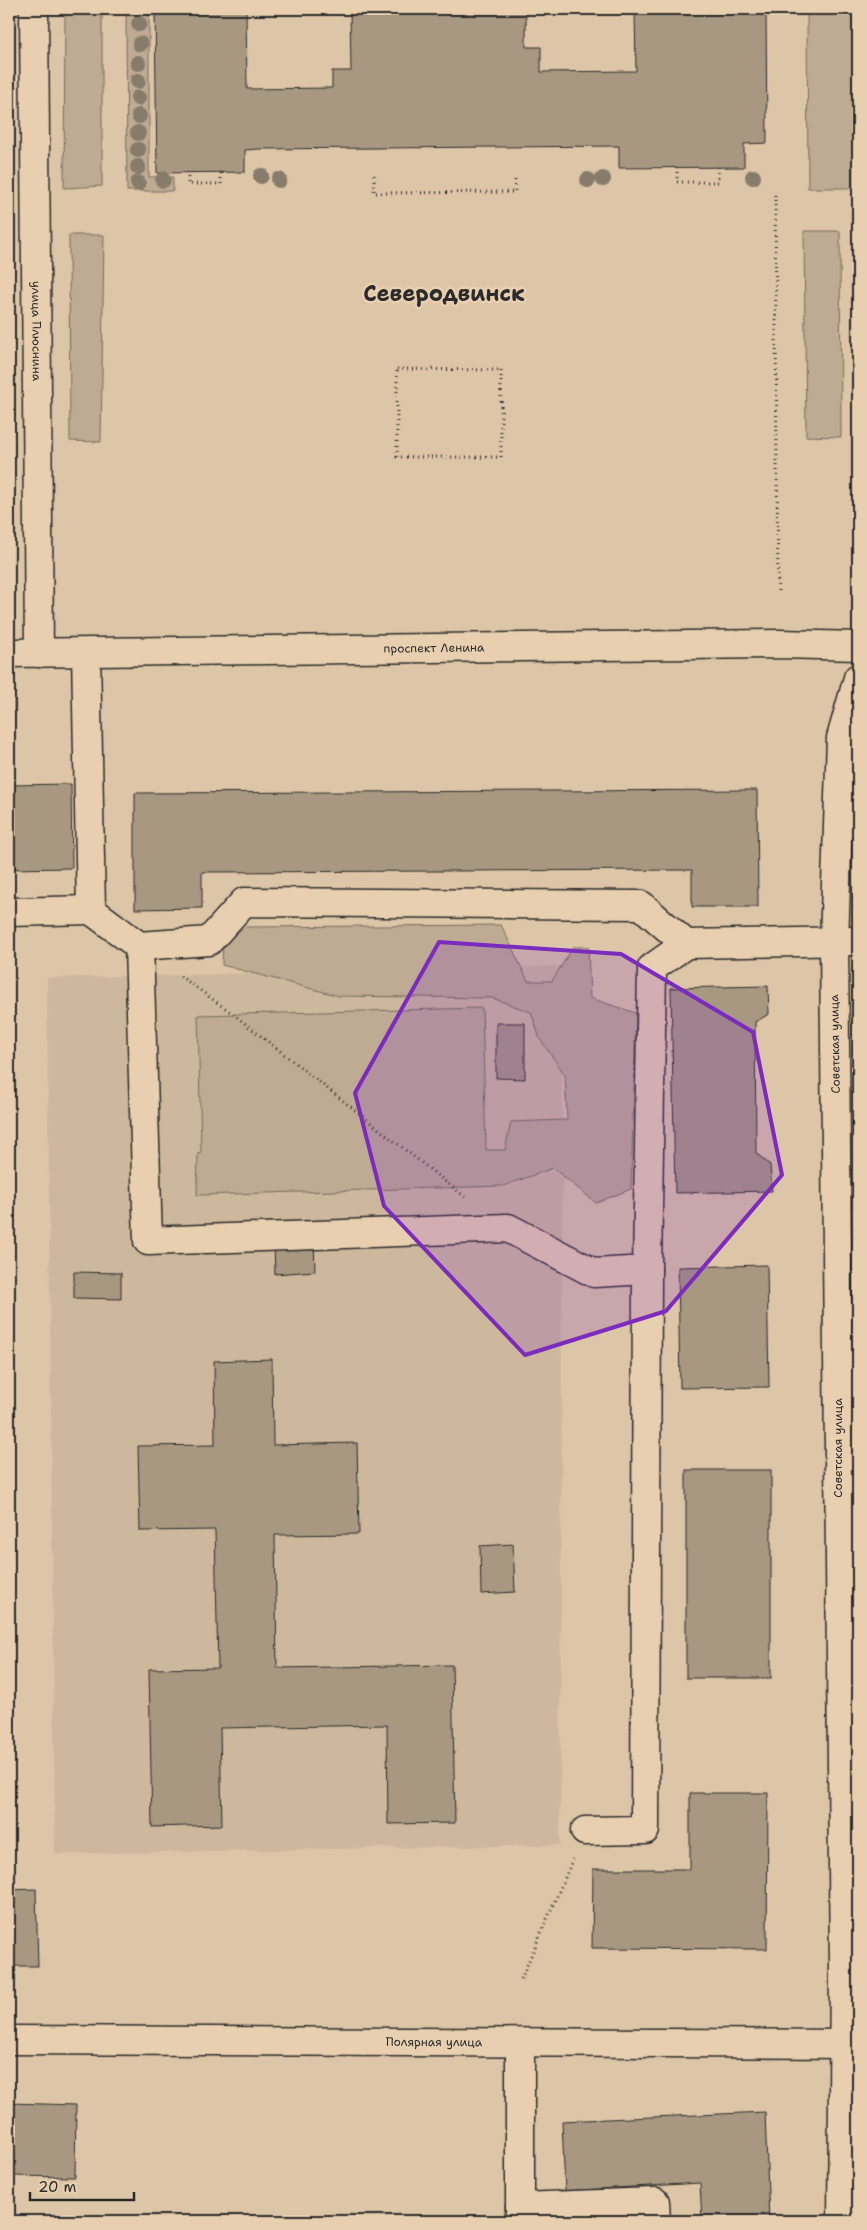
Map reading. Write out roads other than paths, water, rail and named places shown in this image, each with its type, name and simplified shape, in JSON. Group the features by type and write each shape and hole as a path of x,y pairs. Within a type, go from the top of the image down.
{"street":[{"name":"улица Плюснина","path":"34,9 39,653"},
{"name":"проспект Ленина","path":"9,653 780,644 858,646"},
{"path":"86,653 91,910"},
{"name":"Советская улица","path":"842,2221 851,2044 846,941 842,738 858,678"},
{"path":"9,912 91,910 139,946 209,941 244,902 641,905 686,944"},
{"path":"585,1831 645,1830 647,1270 652,968 686,944 846,941"},
{"path":"139,946 148,1241 508,1228 594,1273 647,1270"},
{"name":"Полярная улица","path":"9,2040 851,2044"},
{"path":"520,2042 520,2214 656,2202 656,2221"}],"district":[{"name":"Северодвинск","path":"444,293"}]}
